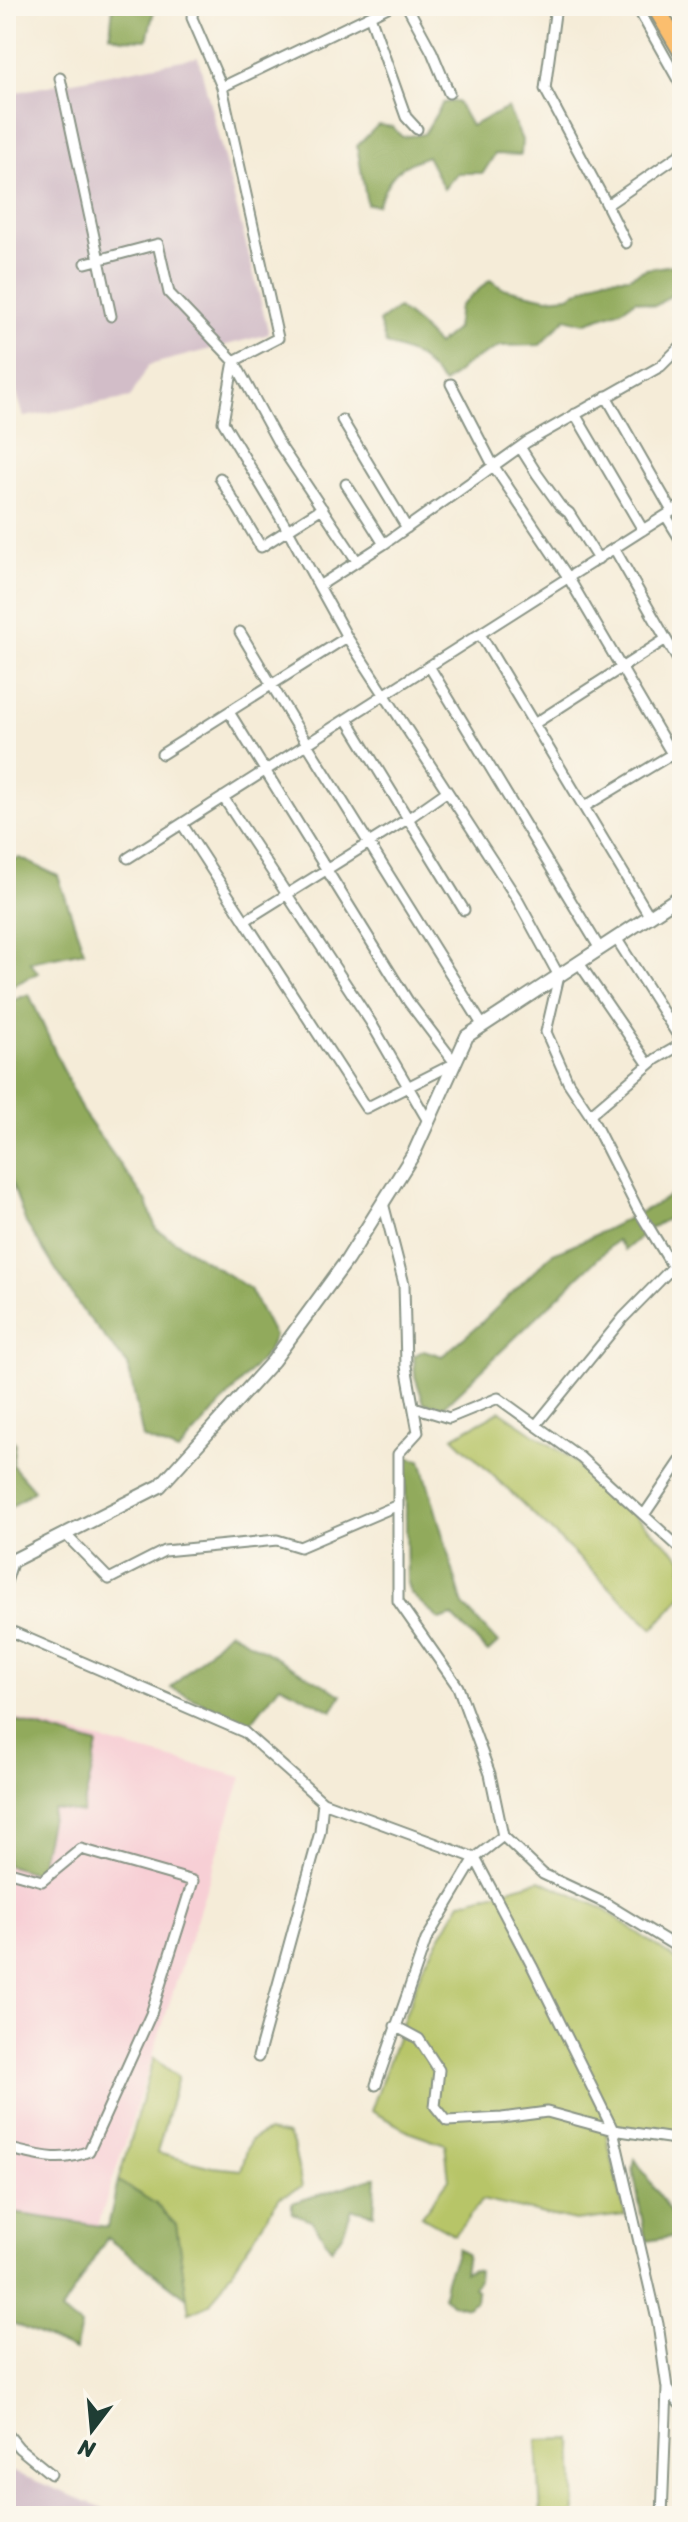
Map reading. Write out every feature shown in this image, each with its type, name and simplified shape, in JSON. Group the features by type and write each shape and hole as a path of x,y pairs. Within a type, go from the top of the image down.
{"highway":[{"path":"648,10 682,52"}],"street":[{"path":"193,6 192,18 222,87 278,338 234,361"},
{"path":"222,87 390,6"},
{"path":"407,6 432,52 449,93"},
{"path":"556,6 545,89 626,243"},
{"path":"648,10 682,87"},
{"path":"370,16 406,117 417,129"},
{"path":"60,78 111,316"},
{"path":"607,205 682,153"},
{"path":"86,263 158,244 169,293 234,361 279,444 357,561"},
{"path":"319,586 384,544 520,447 661,366 682,345"},
{"path":"234,361 223,422 347,637 516,897 559,976 546,1032 568,1082 590,1115 637,1208 677,1268 682,1286"},
{"path":"451,384 493,465 568,577 682,771"},
{"path":"606,396 682,542"},
{"path":"575,414 643,530"},
{"path":"342,420 407,528"},
{"path":"520,447 560,506 569,513 598,559"},
{"path":"220,478 261,547 322,508"},
{"path":"346,484 384,544"},
{"path":"128,858 682,505"},
{"path":"614,548 682,667"},
{"path":"240,632 483,1026"},
{"path":"480,634 650,917"},
{"path":"162,754 347,637"},
{"path":"534,724 666,639"},
{"path":"429,666 600,949"},
{"path":"229,712 408,1001 455,1063"},
{"path":"347,719 464,910"},
{"path":"584,807 682,748"},
{"path":"246,920 446,792"},
{"path":"223,797 370,1021 428,1121"},
{"path":"182,824 366,1108 455,1063"},
{"path":"6,1582 9,1562 160,1486 273,1361 347,1260 414,1153 467,1036 682,895"},
{"path":"590,1115 649,1065 682,1043 616,938"},
{"path":"579,963 649,1065"},
{"path":"383,1203 404,1284 406,1366 418,1432 398,1454 398,1601 458,1687 490,1774 503,1836 543,1874 605,1903 682,1950"},
{"path":"536,1425 623,1318 677,1268"},
{"path":"414,1407 449,1418 498,1398 581,1458 682,1550"},
{"path":"644,1515 682,1459"},
{"path":"65,1534 109,1579 164,1551 277,1540 300,1547 398,1505"},
{"path":"6,1629 244,1732 323,1802 475,1858 613,2130 658,2324 667,2388 662,2516"},
{"path":"258,2057 320,1832 323,1802"},
{"path":"376,2085 426,1940 475,1858 503,1836"},
{"path":"6,1871 42,1881 81,1849 193,1881 151,2014 89,2151 73,2158 60,2159 6,2148"},
{"path":"395,2026 419,2039 439,2070 435,2106 447,2121 547,2112 613,2130 682,2140"},
{"path":"667,2388 682,2407"},
{"path":"6,2432 19,2448 51,2474"}],"shaded area":[{"path":"198,57 269,334 149,365 130,398 24,417 6,359 6,94"},
{"path":"6,1716 242,1777 95,2235 6,2220"},
{"path":"6,2469 123,2516 6,2516"}],"green space":[{"path":"113,6 155,6 147,40 110,35"},
{"path":"457,101 471,126 508,108 522,140 521,155 495,154 483,173 457,173 444,189 427,156 395,173 377,205 367,204 357,146 378,125 393,127 402,137 424,134 443,103"},
{"path":"682,264 677,290 655,306 636,300 621,310 584,323 566,318 540,345 500,346 468,363 444,384 419,357 386,344 379,322 398,308 437,345 456,329 459,307 490,280 502,288 547,298 569,296 603,278 629,277 646,269"},
{"path":"20,858 58,876 84,951 30,962 38,973 8,988 12,1001 29,994 82,1111 147,1202 156,1229 250,1289 274,1336 267,1353 178,1452 143,1438 128,1365 82,1310 26,1223 6,1167 6,861"},
{"path":"682,1187 682,1210 650,1229 625,1250 617,1240 444,1406 424,1403 415,1376 414,1356 424,1350 442,1356 479,1325 553,1253 655,1205"},
{"path":"500,1411 573,1460 682,1558 682,1596 653,1629 453,1437"},
{"path":"6,1437 15,1442 12,1465 34,1490 6,1511"},
{"path":"405,1457 421,1460 463,1605 498,1643 488,1652 452,1616 440,1620 410,1593 407,1583"},
{"path":"229,1631 342,1695 332,1711 280,1685 249,1725 171,1688"},
{"path":"6,1718 98,1745 82,1813 53,1809 38,1874 6,1865"},
{"path":"540,1880 602,1908 682,1964 682,2137 606,2134 625,2215 575,2221 482,2200 455,2235 421,2216 449,2179 445,2144 411,2132 371,2111 422,1968 461,1902"},
{"path":"154,2058 178,2077 157,2153 212,2167 241,2170 250,2140 268,2131 287,2135 293,2144 302,2187 280,2197 210,2304 189,2313 176,2225 156,2204 118,2181"},
{"path":"635,2159 670,2212 678,2236 646,2241 633,2169"},
{"path":"376,2177 374,2214 352,2209 343,2233 332,2249 311,2220 292,2213 292,2203"},
{"path":"118,2181 156,2204 176,2225 187,2298 107,2238 61,2311 81,2326 75,2351 6,2320 6,2212 108,2227"},
{"path":"458,2248 467,2255 464,2272 479,2270 473,2287 477,2291 476,2301 467,2307 451,2303 443,2296"},
{"path":"572,2439 575,2516 541,2516 537,2440"}]}
